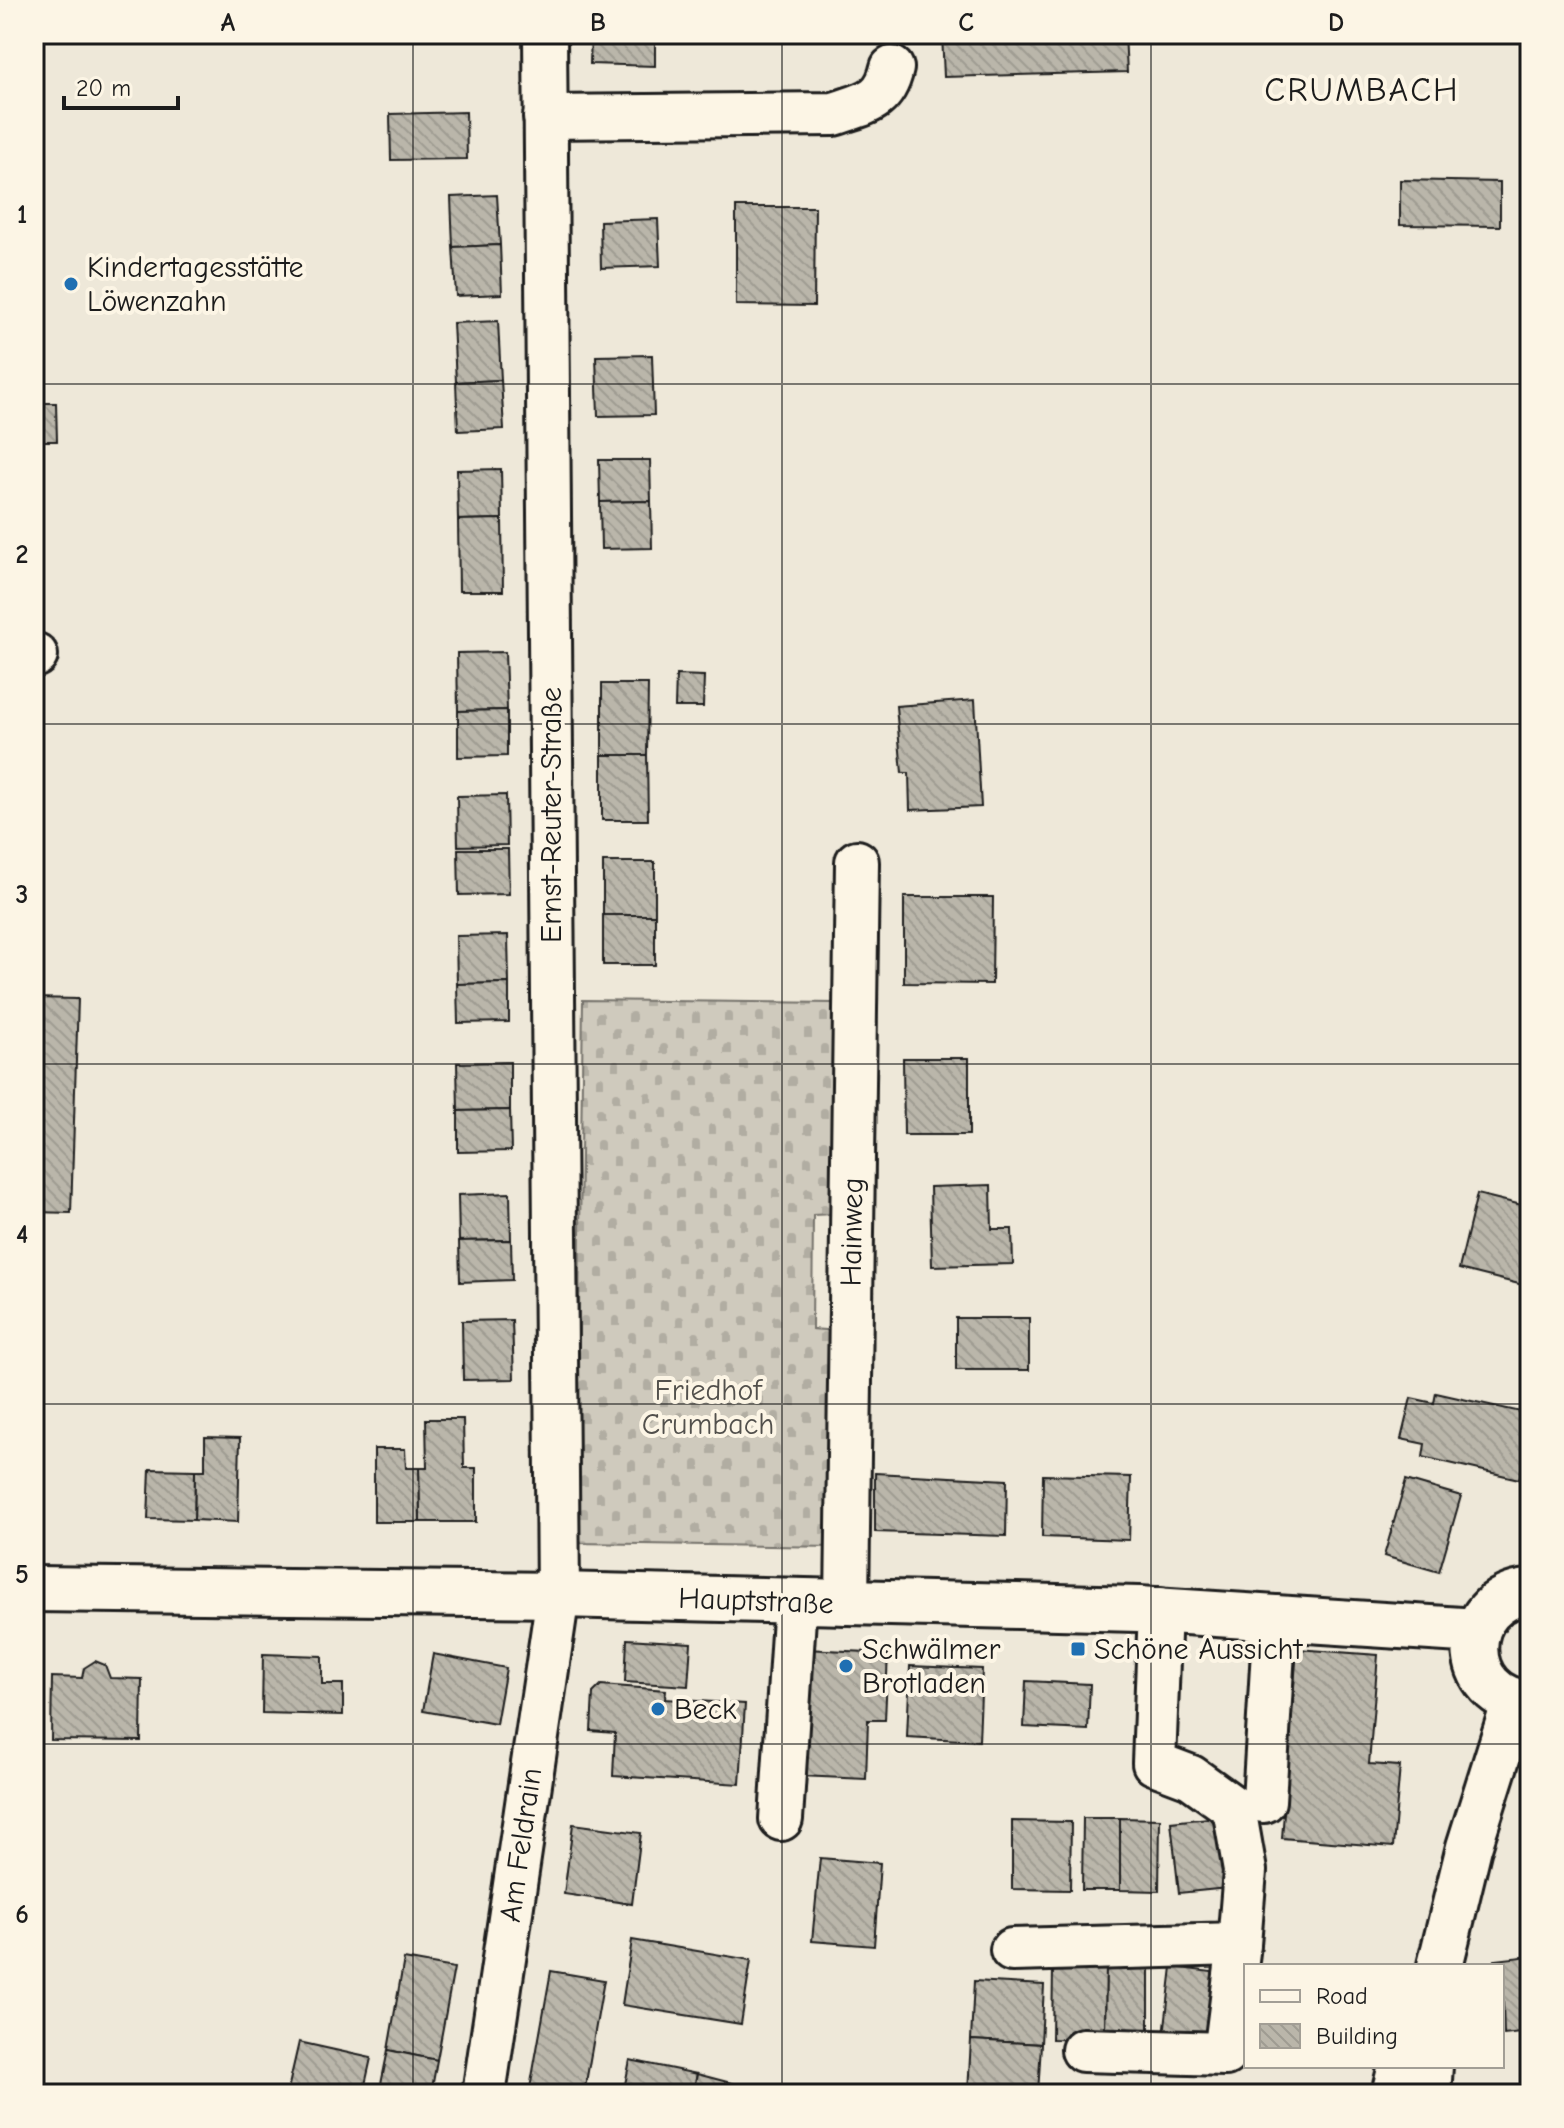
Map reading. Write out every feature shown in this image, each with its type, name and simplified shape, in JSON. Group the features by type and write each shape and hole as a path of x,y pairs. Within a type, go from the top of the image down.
{"main road":[{"name":"Hauptstraße","path":"34,1589 558,1595 1160,1609 1477,1631"},
{"path":"1440,1964 1469,1847 1522,1702 1503,1696 1484,1679 1475,1656 1477,1631 1494,1605 1513,1595 1530,1592"},
{"path":"1428,2094 1430,2068"}],"street":[{"name":"Ernst-Reuter-Straße","path":"545,34 558,1595"},
{"path":"545,117 834,114 876,99 888,86 892,68"},
{"name":"Hainweg","path":"847,1603 857,862"},
{"name":"Am Feldrain","path":"484,2094 558,1595"},
{"path":"781,1819 795,1602"},
{"path":"1083,2050 1225,2054 1245,1871 1234,1808 1191,1777 1154,1763 1160,1609"},
{"path":"1264,1801 1275,1617"},
{"path":"1012,1950 1239,1944"},
{"path":"1393,2094 1400,2068"}],"green space":[{"name":"Friedhof Crumbach","path":"583,1000 835,1003 833,1214 813,1215 812,1329 837,1331 835,1547 576,1543"}],"building":[{"path":"62,34 113,34 113,38 62,39"},
{"path":"113,34 151,34 151,37 113,38"},
{"path":"151,34 205,34 205,37 151,37"},
{"path":"205,34 256,34 256,36 205,37"},
{"path":"591,34 655,34 655,66 590,64"},
{"path":"942,34 1125,34 1127,72 944,77"},
{"path":"466,112 467,159 391,160 390,114"},
{"path":"1400,180 1500,182 1500,226 1400,225"},
{"path":"497,195 500,245 453,247 451,197"},
{"path":"736,207 815,207 814,306 736,305"},
{"path":"658,219 660,266 601,268 600,221"},
{"path":"500,245 502,294 456,296 453,247"},
{"path":"498,321 501,380 456,382 453,323"},
{"path":"652,355 654,415 598,416 596,356"},
{"path":"501,380 504,429 458,431 456,382"},
{"path":"34,403 56,403 57,441 34,441"},
{"path":"599,460 650,460 651,501 600,502"},
{"path":"501,469 502,519 458,520 457,470"},
{"path":"651,501 652,548 601,549 600,502"},
{"path":"502,519 503,591 459,591 458,520"},
{"path":"34,605 37,605 39,643 34,643"},
{"path":"505,652 507,710 458,711 457,653"},
{"path":"34,668 39,708 34,708"},
{"path":"676,675 704,676 703,707 675,707"},
{"path":"602,684 648,684 647,755 602,755"},
{"path":"975,700 981,807 910,810 909,773 902,773 896,706"},
{"path":"507,710 507,756 458,757 458,711"},
{"path":"602,755 647,755 648,820 602,820"},
{"path":"506,795 507,845 458,846 457,796"},
{"path":"458,849 508,849 509,894 459,895"},
{"path":"603,862 655,862 655,915 603,915"},
{"path":"904,897 993,897 992,984 904,983"},
{"path":"603,915 655,915 655,965 603,965"},
{"path":"508,935 509,983 457,984 456,936"},
{"path":"509,983 509,1022 458,1023 457,984"},
{"path":"34,998 78,999 71,1213 34,1212"},
{"path":"903,1058 969,1058 969,1135 904,1135"},
{"path":"510,1062 510,1110 458,1111 457,1063"},
{"path":"510,1110 511,1151 458,1152 458,1111"},
{"path":"991,1185 992,1229 1012,1229 1013,1264 932,1266 930,1187"},
{"path":"510,1193 511,1240 459,1241 458,1195"},
{"path":"1477,1194 1530,1207 1530,1256 1523,1285 1459,1269"},
{"path":"511,1240 512,1280 460,1282 459,1241"},
{"path":"956,1318 1029,1318 1029,1370 956,1370"},
{"path":"512,1320 514,1379 463,1380 462,1321"},
{"path":"1436,1393 1530,1414 1530,1438 1519,1479 1423,1457 1425,1444 1401,1439 1411,1398 1434,1403"},
{"path":"426,1419 463,1419 464,1468 476,1468 476,1522 420,1522 419,1468 427,1468"},
{"path":"205,1437 240,1438 238,1522 194,1520 195,1470 205,1470"},
{"path":"374,1449 405,1449 406,1468 419,1468 420,1522 374,1522"},
{"path":"150,1469 195,1470 194,1520 148,1519"},
{"path":"875,1473 1007,1480 1006,1536 875,1532"},
{"path":"1043,1475 1131,1477 1129,1540 1042,1537"},
{"path":"1406,1480 1461,1496 1439,1572 1384,1556"},
{"path":"627,1639 691,1643 688,1686 625,1682"},
{"path":"805,1649 888,1653 885,1720 868,1720 866,1779 800,1776"},
{"path":"1297,1649 1378,1655 1369,1764 1400,1766 1393,1847 1282,1838"},
{"path":"263,1654 322,1656 322,1684 343,1684 343,1715 262,1713"},
{"path":"433,1654 506,1668 496,1724 423,1711"},
{"path":"95,1661 105,1665 110,1678 142,1679 141,1741 51,1740 52,1677 82,1678 84,1668"},
{"path":"910,1666 982,1669 979,1741 907,1737"},
{"path":"1026,1681 1090,1684 1088,1730 1024,1727"},
{"path":"601,1685 666,1690 665,1699 745,1704 740,1784 613,1776 615,1733 591,1731 593,1693"},
{"path":"1218,1817 1227,1888 1179,1893 1171,1822"},
{"path":"1083,1818 1120,1818 1120,1890 1082,1890"},
{"path":"1120,1818 1160,1819 1159,1891 1120,1890"},
{"path":"1012,1821 1071,1822 1070,1890 1012,1889"},
{"path":"573,1824 641,1833 632,1904 564,1894"},
{"path":"820,1858 880,1863 874,1946 812,1941"},
{"path":"632,1940 751,1960 741,2024 622,2005"},
{"path":"1530,1956 1530,2032 1504,2035 1504,1964 1496,1964 1495,1960"},
{"path":"404,1959 454,1968 437,2060 388,2050"},
{"path":"1172,1967 1220,1973 1211,2041 1164,2035"},
{"path":"1053,1968 1106,1968 1105,2040 1052,2039"},
{"path":"1106,1968 1149,1969 1149,2040 1105,2040"},
{"path":"551,1971 604,1980 584,2094 529,2094"},
{"path":"974,1981 1044,1985 1041,2044 971,2040"},
{"path":"971,2040 1041,2044 1038,2094 968,2092"},
{"path":"299,2042 371,2058 363,2094 287,2094"},
{"path":"388,2050 437,2060 431,2094 379,2094"},
{"path":"630,2060 697,2074 693,2094 623,2094"},
{"path":"697,2074 735,2084 733,2094 693,2094"}],"place":[{"name":"Kindertagesstätte Löwenzahn","path":"71,284"},
{"name":"Schöne Aussicht","path":"1078,1649"},
{"name":"Schwälmer Brotladen","path":"846,1666"},
{"name":"Beck","path":"658,1709"}],"district":[{"name":"CRUMBACH","path":"1362,90"}]}
